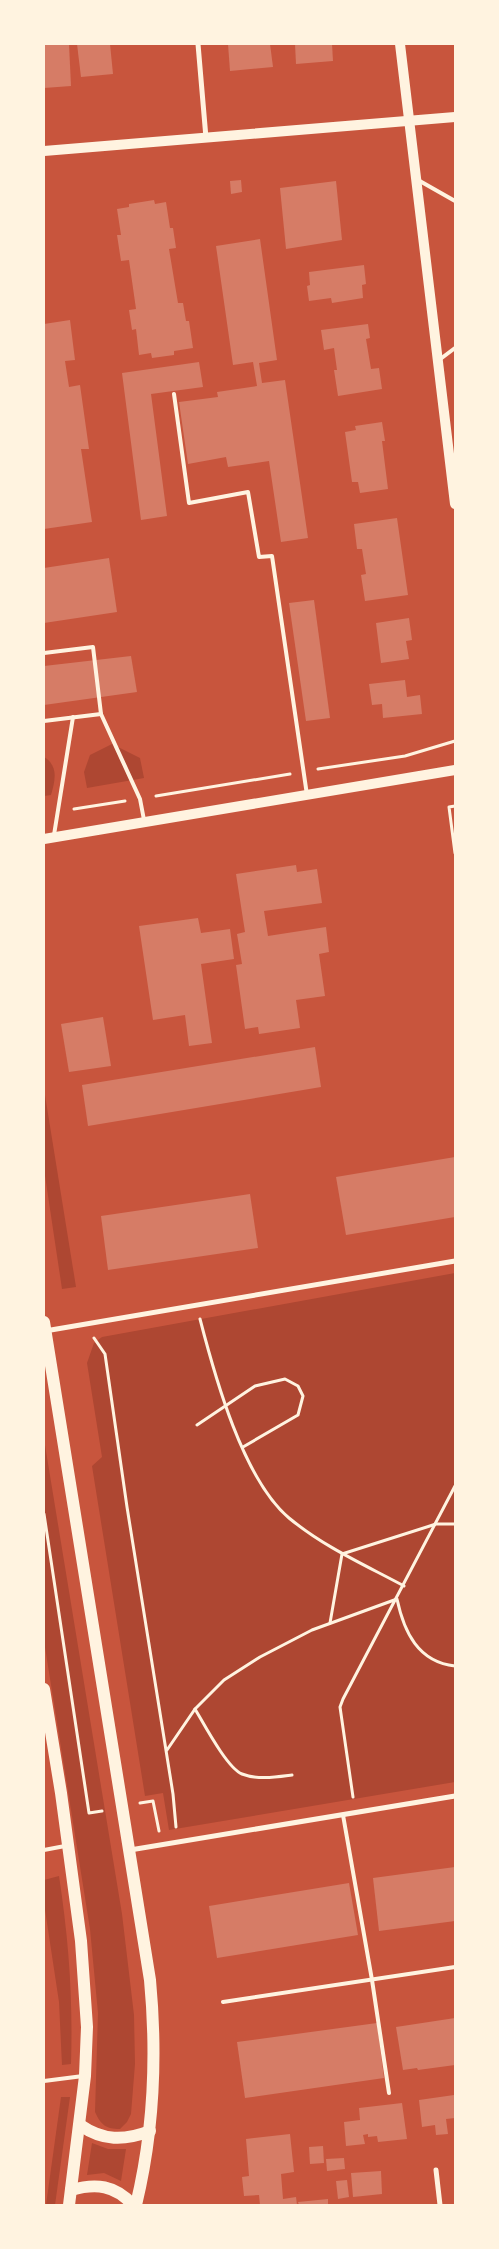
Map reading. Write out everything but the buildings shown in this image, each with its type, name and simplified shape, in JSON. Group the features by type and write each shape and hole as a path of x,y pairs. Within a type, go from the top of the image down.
{"main road":[{"path":"400,44 455,504"},
{"path":"44,151 455,117"},
{"path":"49,839 455,770"},
{"path":"44,1327 145,1939 154,2022 150,2131 145,2170 135,2205 118,2192 104,2186 86,2186 71,2190"},
{"path":"44,1689 84,1967 88,2051 69,2205"},
{"path":"80,2125 90,2132 114,2139 150,2131"}],"street":[{"path":"198,44 206,138"},
{"path":"44,1327 84,1324 455,1261"},
{"path":"130,1850 455,1796"},
{"path":"436,2170 440,2205"}],"lane":[{"path":"416,180 455,201"},
{"path":"439,360 455,348"},
{"path":"174,394 189,503 248,492 259,557 272,556 302,772 307,795"},
{"path":"44,653 93,647 101,714 140,799 144,823"},
{"path":"44,721 101,714"},
{"path":"49,839 57,811 73,717"},
{"path":"342,1815 372,1980 389,2093"},
{"path":"44,1850 68,1846"},
{"path":"224,2002 455,1967"},
{"path":"44,2081 85,2076"}],"path":[{"path":"57,811 405,756 455,741"},
{"path":"455,806 449,807 455,853"},
{"path":"197,1305 210,1357 226,1407 255,1476 279,1509 310,1533 342,1554 404,1586"},
{"path":"84,1324 106,1354 127,1507 166,1750 177,1828 175,1843"},
{"path":"197,1425 255,1386 284,1379 298,1386 303,1396 298,1414 243,1447"},
{"path":"356,1813 340,1707 356,1673 397,1600 455,1486"},
{"path":"44,1514 89,1813 153,1801 159,1831 177,1828"},
{"path":"342,1554 436,1524 455,1524"},
{"path":"330,1624 342,1554"},
{"path":"166,1750 195,1709 224,1680 260,1657 312,1630 397,1600"},
{"path":"397,1600 403,1625 427,1656 455,1666"},
{"path":"195,1709 219,1749 241,1774 264,1778 292,1775"},
{"path":"344,1800 354,1799"}],"shaded area":[{"path":"112,744 140,758 144,778 87,788 84,772 90,755"},
{"path":"44,757 52,765 55,774 51,795 44,796"},
{"path":"44,1089 76,1287 62,1289 44,1169"},
{"path":"455,1273 455,1782 169,1830 163,1793 145,1796 92,1466 102,1457 87,1363 94,1343 102,1337"},
{"path":"44,1439 122,1914 134,2015 135,2064 131,2114 127,2122 120,2129 104,2125 95,2112 98,2013 90,1929 44,1641"},
{"path":"59,1876 68,1947 71,1993 71,2064 62,2065 59,2002 44,1903 44,1880"},
{"path":"61,2097 70,2097 55,2205 46,2205"},
{"path":"92,2143 108,2149 126,2149 121,2181 104,2173 87,2175"}]}
